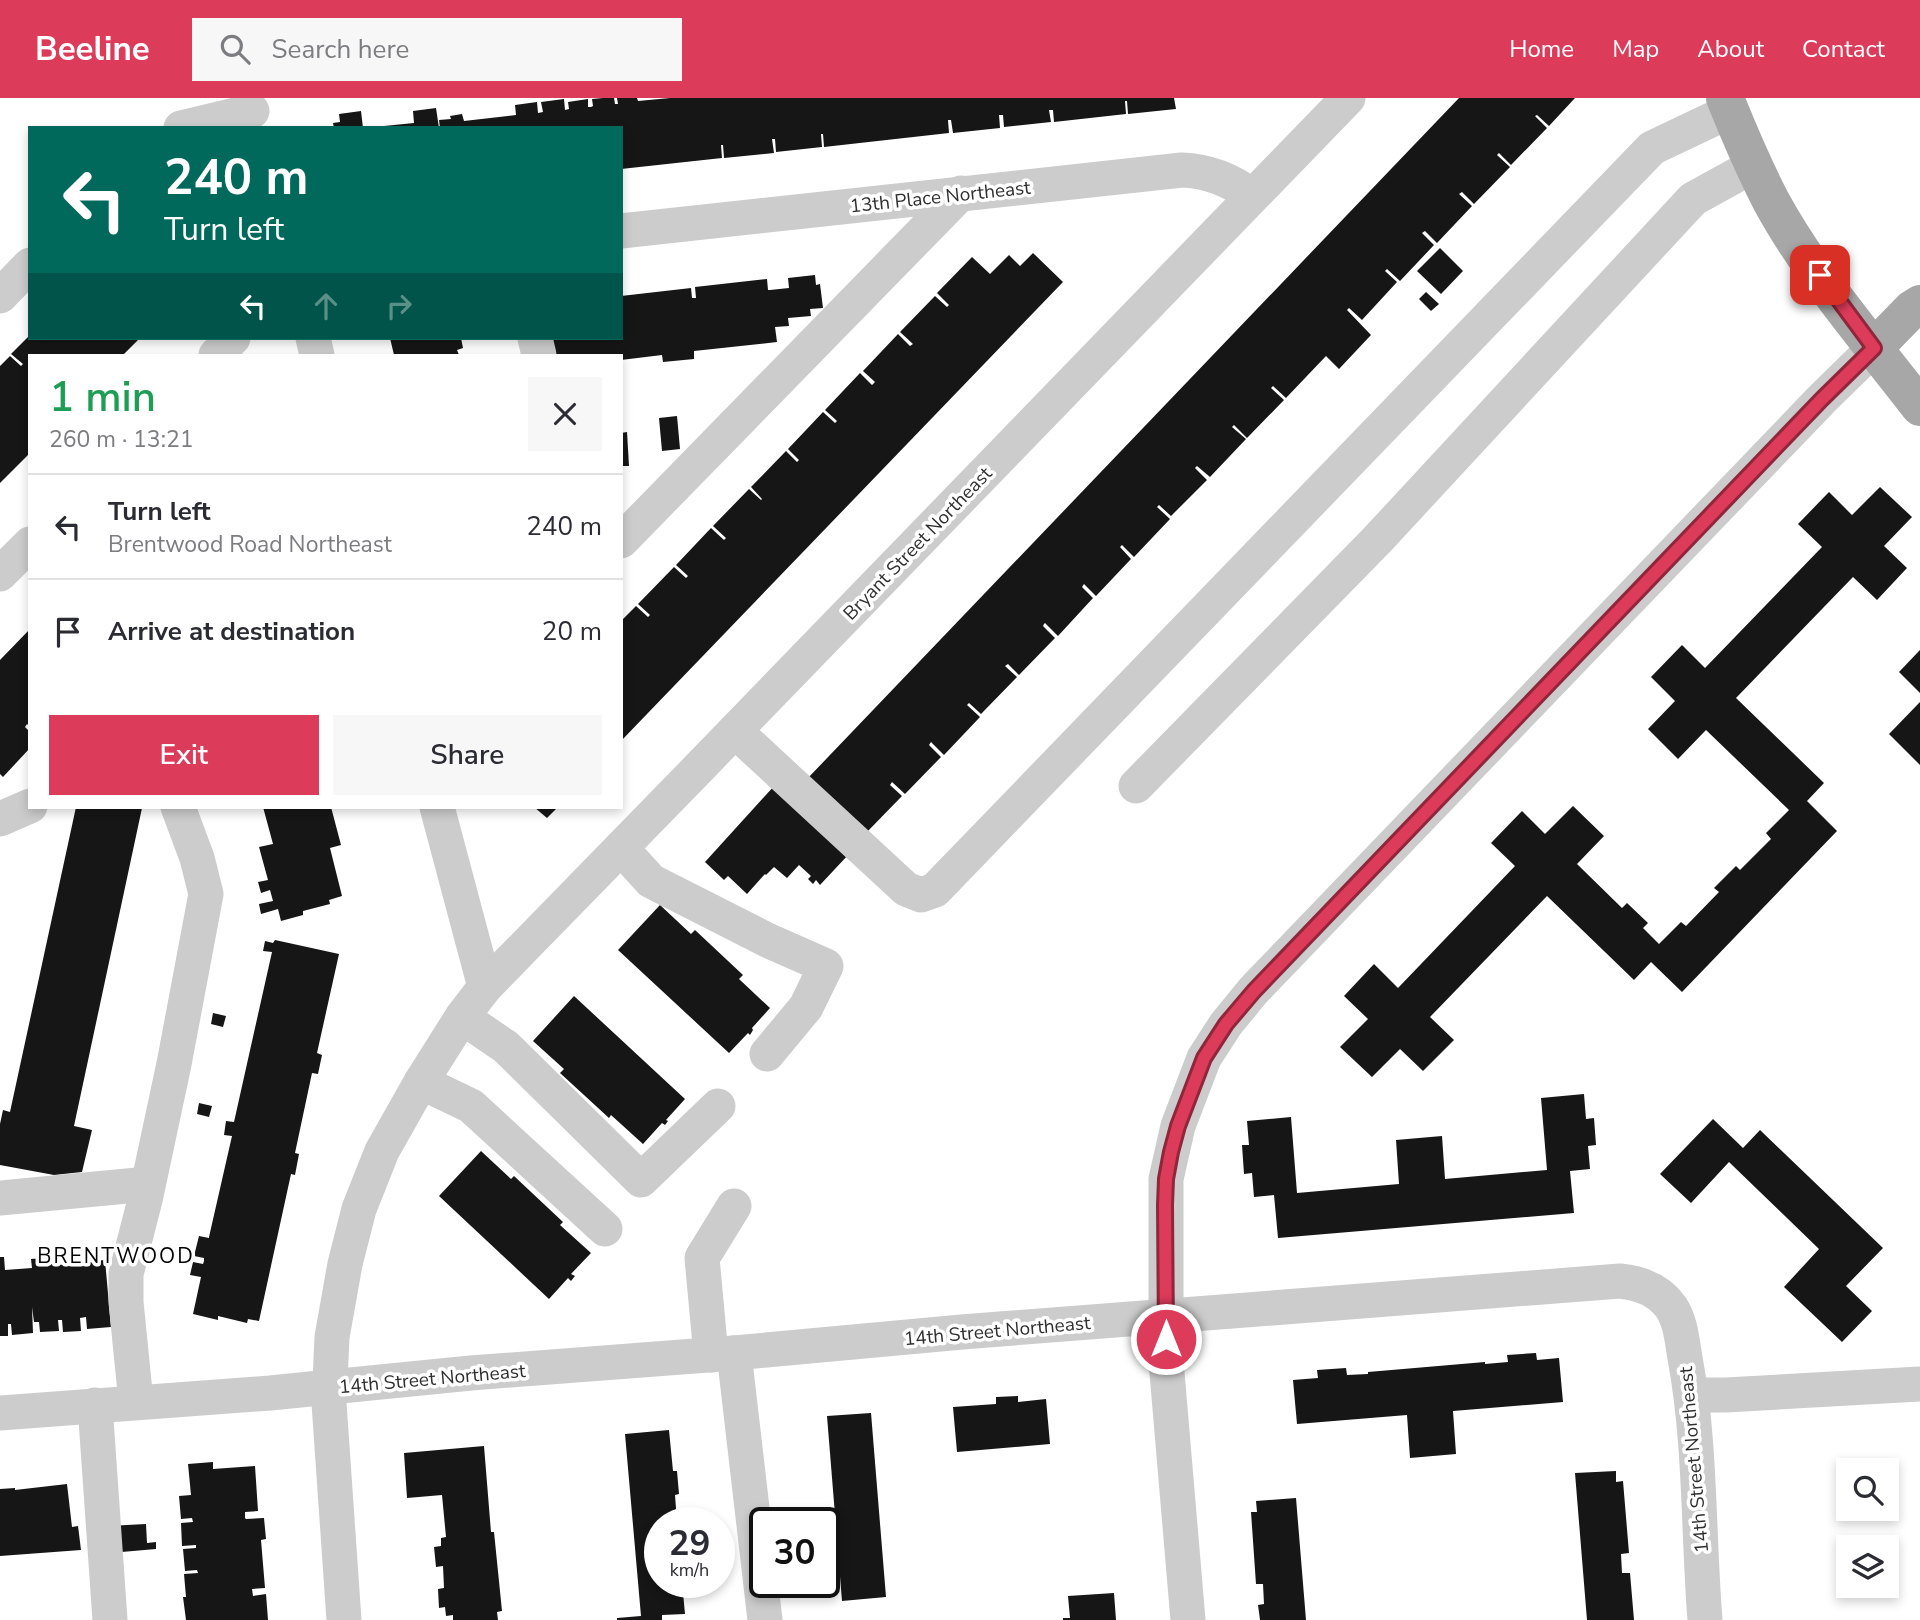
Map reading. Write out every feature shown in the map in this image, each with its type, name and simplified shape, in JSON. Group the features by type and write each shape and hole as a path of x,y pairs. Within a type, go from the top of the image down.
{"main road":[{"path":"1728,104 1753,166 1797,244 1920,407"},
{"path":"1874,348 1920,304"}],"street":[{"name":"Bryant Street Northeast","path":"344,1620 329,1387 332,1337 345,1264 356,1222 382,1151 462,1017 485,987 1348,98"},
{"path":"735,731 906,889 920,895 935,890 1651,148 1728,104"},
{"path":"190,126 253,112"},
{"path":"1136,786 1377,540 1693,199 1753,166"},
{"name":"13th Place Northeast","path":"623,231 1182,170 1195,170 1217,176 1238,185 1252,197"},
{"path":"623,539 961,193"},
{"path":"0,296 28,267"},
{"path":"217,354 231,340"},
{"path":"1188,1620 1166,1361 1166,1179 1178,1126 1200,1068 1214,1041 1261,983 1874,348"},
{"path":"0,574 28,546"},
{"path":"0,818 28,807"},
{"path":"136,1402 127,1274 174,1064 206,894 197,858 179,809"},
{"path":"438,809 485,987"},
{"path":"621,848 651,881 767,940 826,966 806,1007 767,1054"},
{"path":"462,1017 506,1047 641,1180 718,1106"},
{"path":"421,1082 471,1106 605,1229"},
{"path":"0,1198 148,1184"},
{"path":"734,1206 702,1258 722,1354 765,1620"},
{"name":"14th Street Northeast","path":"0,1413 962,1332 1620,1281 1635,1282 1661,1296 1671,1307 1677,1320 1692,1395 1705,1620"},
{"path":"1692,1395 1920,1384"},
{"path":"95,1405 110,1620"}],"building":[{"path":"614,98 615,104 618,104 617,98 637,98 638,101 670,98 1174,98 1176,109 1128,114 1125,101 1126,114 1054,122 1053,110 1049,110 1051,122 1004,127 1003,115 999,115 1000,128 953,133 951,120 948,120 949,133 824,147 821,134 822,147 776,152 775,139 772,139 774,153 724,158 721,145 722,158 623,169 623,126 440,126 439,120 451,119 450,116 462,114 464,121 516,115 515,105 537,102 538,113 543,112 541,102 564,99 565,110 569,109 568,102 588,99 588,107 591,107 592,99"},
{"path":"1459,98 1575,98 1549,126 1535,116 1547,128 1511,165 1499,153 1497,155 1510,167 1474,204 1462,192 1459,194 1472,206 1437,243 1425,231 1422,233 1434,245 1400,281 1387,269 1385,271 1397,282 1362,320 1349,308 1347,310 1371,335 1339,369 1326,356 1286,398 1273,386 1271,388 1284,400 1247,438 1234,425 1232,427 1246,439 1210,477 1197,466 1195,468 1207,480 1171,516 1159,505 1157,507 1170,519 1134,557 1122,545 1120,547 1131,559 1096,596 1084,584 1082,587 1093,598 1058,636 1044,624 1055,638 1019,675 1008,664 1005,666 1017,677 981,714 969,703 967,705 980,717 944,755 931,742 929,745 941,757 905,794 892,782 890,785 902,796 866,833 807,779"},
{"path":"436,108 439,126 384,126 414,123 413,111"},
{"path":"361,111 363,126 334,126 333,123 340,122 339,114"},
{"path":"1440,248 1463,271 1441,294 1417,271"},
{"path":"1033,253 1063,282 623,739 623,619 636,606 648,617 650,615 638,604 674,567 686,578 688,576 676,565 711,528 724,540 726,538 713,526 749,489 762,499 751,487 786,451 797,462 799,460 788,449 823,412 835,423 837,421 825,410 860,373 872,385 875,382 863,371 898,334 910,346 913,344 900,332 935,296 947,307 949,305 937,293 972,257 990,274 1009,255 1020,266"},
{"path":"815,275 816,285 820,284 823,308 810,309 811,316 788,318 789,326 775,327 777,342 694,351 694,359 663,362 662,355 623,360 623,354 547,354 545,340 623,340 623,296 691,288 692,298 696,298 695,287 767,279 768,290 789,288 788,278"},
{"path":"1426,292 1439,304 1431,311 1419,299"},
{"path":"28,337 28,340 138,340 124,354 28,354 28,455 0,483 0,366 10,356 21,366 23,364 11,354"},
{"path":"390,340 461,340 463,348 457,350 459,354 394,354"},
{"path":"677,416 680,449 662,451 659,418"},
{"path":"627,432 629,466 623,466 623,433"},
{"path":"1880,487 1912,517 1884,546 1907,568 1877,600 1853,577 1736,698 1824,783 1807,801 1837,831 1682,992 1651,962 1634,980 1547,896 1430,1017 1454,1040 1423,1071 1400,1049 1372,1077 1340,1047 1368,1019 1344,996 1374,964 1398,988 1515,866 1491,843 1522,811 1545,834 1573,806 1604,836 1577,864 1622,908 1627,903 1648,923 1643,928 1659,944 1681,922 1686,926 1719,892 1714,888 1736,866 1740,870 1771,839 1766,833 1789,810 1706,730 1678,759 1648,729 1675,701 1651,677 1682,645 1705,668 1822,547 1798,524 1829,492 1852,515"},
{"path":"28,631 28,725 25,727 28,730 28,750 3,777 0,774 0,660"},
{"path":"1920,650 1920,693 1899,672"},
{"path":"1920,702 1920,765 1889,734"},
{"path":"775,785 849,854 820,885 816,880 813,884 808,879 811,876 799,865 787,878 774,867 747,894 728,876 724,880 705,862"},
{"path":"76,809 142,809 74,1126 92,1130 82,1172 54,1175 0,1165 0,1124 3,1110 10,1112"},
{"path":"264,809 332,809 341,845 330,848 342,896 329,900 330,904 303,911 303,915 281,921 278,909 261,914 259,904 273,901 270,890 261,893 258,882 268,880 259,847 273,844"},
{"path":"536,809 556,809 547,818"},
{"path":"660,905 691,934 695,930 743,975 739,979 770,1008 752,1028 750,1035 748,1033 729,1053 618,950"},
{"path":"275,940 339,954 317,1053 322,1055 318,1074 312,1073 295,1153 299,1154 295,1175 291,1174 259,1321 248,1319 247,1323 218,1316 218,1320 193,1314 201,1277 190,1275 193,1262 203,1264 204,1261 204,1258 194,1256 199,1236 209,1238 232,1136 224,1135 226,1121 234,1122 272,952 263,951 265,941 273,943"},
{"path":"574,996 685,1099 666,1120 668,1121 665,1125 662,1123 643,1144 611,1115 609,1118 560,1073 564,1069 533,1041"},
{"path":"213,1013 226,1016 223,1027 211,1024"},
{"path":"1584,1094 1586,1119 1594,1118 1596,1145 1588,1146 1590,1169 1570,1171 1574,1213 1278,1238 1274,1195 1254,1197 1252,1173 1244,1174 1242,1145 1249,1145 1247,1121 1291,1117 1297,1193 1399,1184 1396,1140 1442,1136 1445,1179 1547,1170 1541,1098"},
{"path":"199,1103 212,1106 209,1117 197,1114"},
{"path":"1713,1119 1743,1148 1760,1130 1883,1248 1846,1286 1872,1311 1842,1342 1784,1287 1819,1249 1729,1162 1691,1203 1660,1174"},
{"path":"481,1151 511,1179 514,1176 563,1222 560,1225 591,1253 571,1274 575,1276 571,1281 568,1278 549,1299 439,1196"},
{"path":"80,1255 93,1255 94,1261 105,1260 111,1327 87,1329 86,1317 80,1318 81,1331 63,1332 62,1320 58,1320 59,1331 40,1332 39,1322 34,1322 32,1307 33,1333 12,1335 11,1324 8,1324 8,1336 0,1336 0,1257 4,1257 5,1270 32,1268 31,1259 54,1257 55,1265 81,1264"},
{"path":"1536,1353 1537,1360 1559,1358 1563,1402 1453,1411 1456,1454 1410,1458 1407,1415 1297,1424 1293,1380 1318,1378 1317,1370 1346,1368 1347,1375 1368,1374 1508,1362 1507,1355"},
{"path":"1018,1396 1018,1402 1046,1399 1050,1444 957,1452 953,1407 996,1404 996,1397"},
{"path":"871,1413 886,1597 842,1601 840,1507 834,1507 827,1416"},
{"path":"669,1430 673,1471 677,1471 679,1494 675,1495 676,1507 644,1507 644,1598 684,1598 685,1614 662,1615 662,1620 617,1620 641,1616 625,1434"},
{"path":"484,1446 491,1532 494,1532 502,1611 497,1612 498,1620 453,1620 453,1615 446,1616 445,1607 439,1608 438,1589 444,1588 443,1566 436,1567 434,1547 441,1546 441,1538 446,1537 442,1495 407,1498 404,1453"},
{"path":"213,1462 213,1469 255,1466 258,1511 245,1512 245,1518 264,1518 266,1539 261,1540 265,1588 252,1589 253,1596 266,1594 268,1620 186,1620 184,1574 198,1573 197,1570 185,1571 183,1549 196,1548 196,1545 182,1546 181,1523 193,1522 192,1518 181,1519 179,1496 191,1495 188,1464"},
{"path":"1616,1471 1616,1482 1623,1481 1629,1553 1621,1554 1622,1573 1630,1573 1634,1620 1587,1620 1575,1473"},
{"path":"67,1484 72,1527 78,1526 81,1550 0,1556 0,1489 15,1490"},
{"path":"1296,1498 1306,1620 1260,1620 1258,1605 1264,1604 1263,1584 1256,1584 1251,1512 1257,1512 1256,1501"},
{"path":"146,1524 147,1543 156,1542 156,1549 110,1553 108,1526"},
{"path":"1114,1593 1116,1620 1063,1620 1070,1618 1068,1596"}],"district":[{"name":"BRENTWOOD","path":"116,1256"}],"route":[{"path":"1166,1339 1166,1179 1178,1126 1195,1077 1214,1041 1254,991 1874,348 1820,275"}]}
